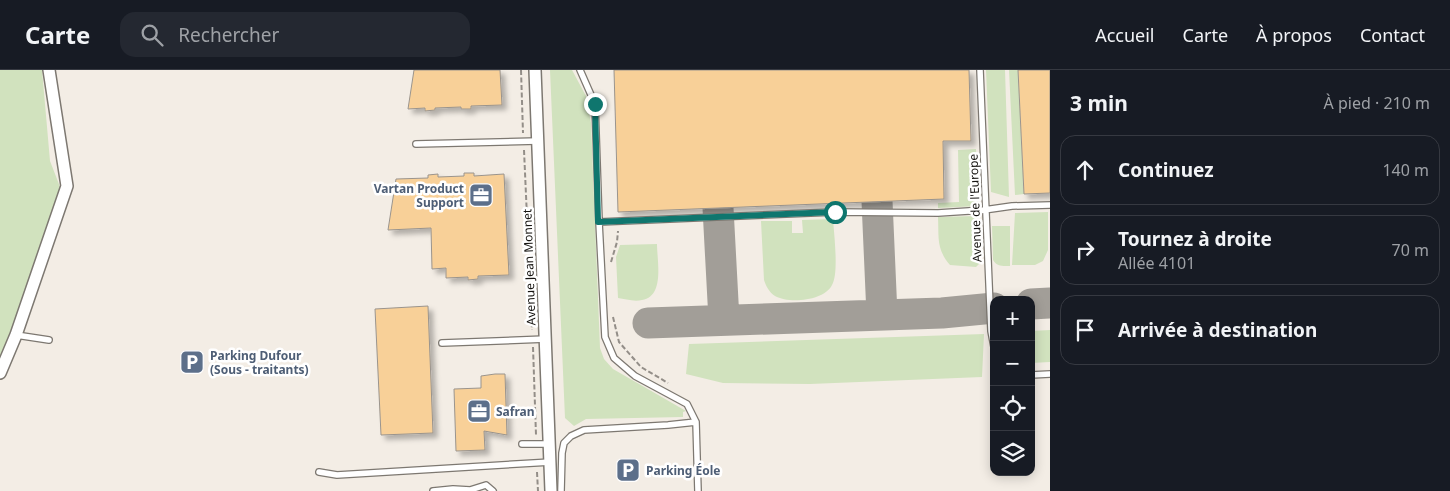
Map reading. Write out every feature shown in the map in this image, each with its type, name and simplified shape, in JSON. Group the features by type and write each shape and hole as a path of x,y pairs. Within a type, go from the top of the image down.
{"street":[{"path":"0,373 16,335 67,186 49,70"},
{"name":"Avenue Jean Monnet","path":"535,70 553,491"}],"lane":[{"path":"580,70 595,104 598,222 605,337 614,358 635,376 687,404 696,422 698,491"},
{"name":"Avenue de l'Europe","path":"980,70 984,210 993,341"},
{"path":"416,144 538,141"},
{"path":"598,222 826,213 938,213 1012,206 1050,205"},
{"path":"16,335 49,340"},
{"path":"442,343 546,339"},
{"path":"1035,375 1050,374"},
{"path":"561,491 564,443 572,436 584,430 668,426 696,422"},
{"path":"522,444 550,444"},
{"path":"319,472 337,475 551,462"},
{"path":"433,491 471,490 486,485 492,491"}],"path":[{"path":"521,70 536,444"},
{"path":"611,269 611,259 617,242 618,221"},
{"path":"613,316 619,342 641,367 671,384"},
{"path":"536,463 538,491"}],"green space":[{"path":"0,70 42,70 50,161 62,192 0,365"},
{"path":"550,70 572,70 586,96 591,123 600,348 604,359 613,369 686,411 683,412 683,417 586,419 574,426 565,418"},
{"path":"986,70 1005,70 1009,197 991,192"},
{"path":"1009,70 1018,70 1024,194 1015,195"},
{"path":"976,149 978,206 938,208 938,203 959,202 958,150"},
{"path":"1048,212 1048,250 1043,261 1035,265 1012,265 1015,213"},
{"path":"976,216 978,218 981,262 976,267 950,265 940,248 938,217"},
{"path":"833,219 836,253 832,285 822,295 806,300 789,300 775,296 768,289 764,280 761,221 792,221 792,233 803,233 802,220"},
{"path":"992,226 1010,226 1010,266 998,265 993,260"},
{"path":"657,244 658,277 654,292 649,297 639,301 618,298 616,257 620,245"},
{"path":"1050,330 1050,362 1035,363 1035,331"},
{"path":"984,334 982,377 810,384 723,383 686,374 689,344"}],"building":[{"path":"414,70 500,70 502,105 471,106 471,109 461,109 461,107 435,108 435,110 425,111 425,108 408,109"},
{"path":"614,70 969,70 971,141 943,141 944,199 618,212"},
{"path":"1018,70 1050,70 1050,193 1024,194"},
{"path":"464,173 474,173 474,176 504,174 509,275 478,276 478,279 468,280 468,277 446,278 446,268 432,269 431,228 388,230 396,179 428,178 428,175 438,174 438,177 464,176"},
{"path":"428,306 433,433 381,435 375,309"},
{"path":"505,374 507,435 484,431 485,450 456,451 454,389 481,388 481,376"}],"taxiway":[{"path":"877,201 882,315"},
{"path":"718,208 724,320"},
{"path":"1035,304 1050,303"},
{"path":"648,323 942,313 990,308"}],"place":[{"name":"Vartan Product Support","path":"481,195"},
{"name":"Parking Dufour (Sous - traitants)","path":"192,362"},
{"name":"Safran","path":"479,411"},
{"name":"Parking Éole","path":"628,470"}],"route":[{"path":"595,104 598,222 835,212"}]}
